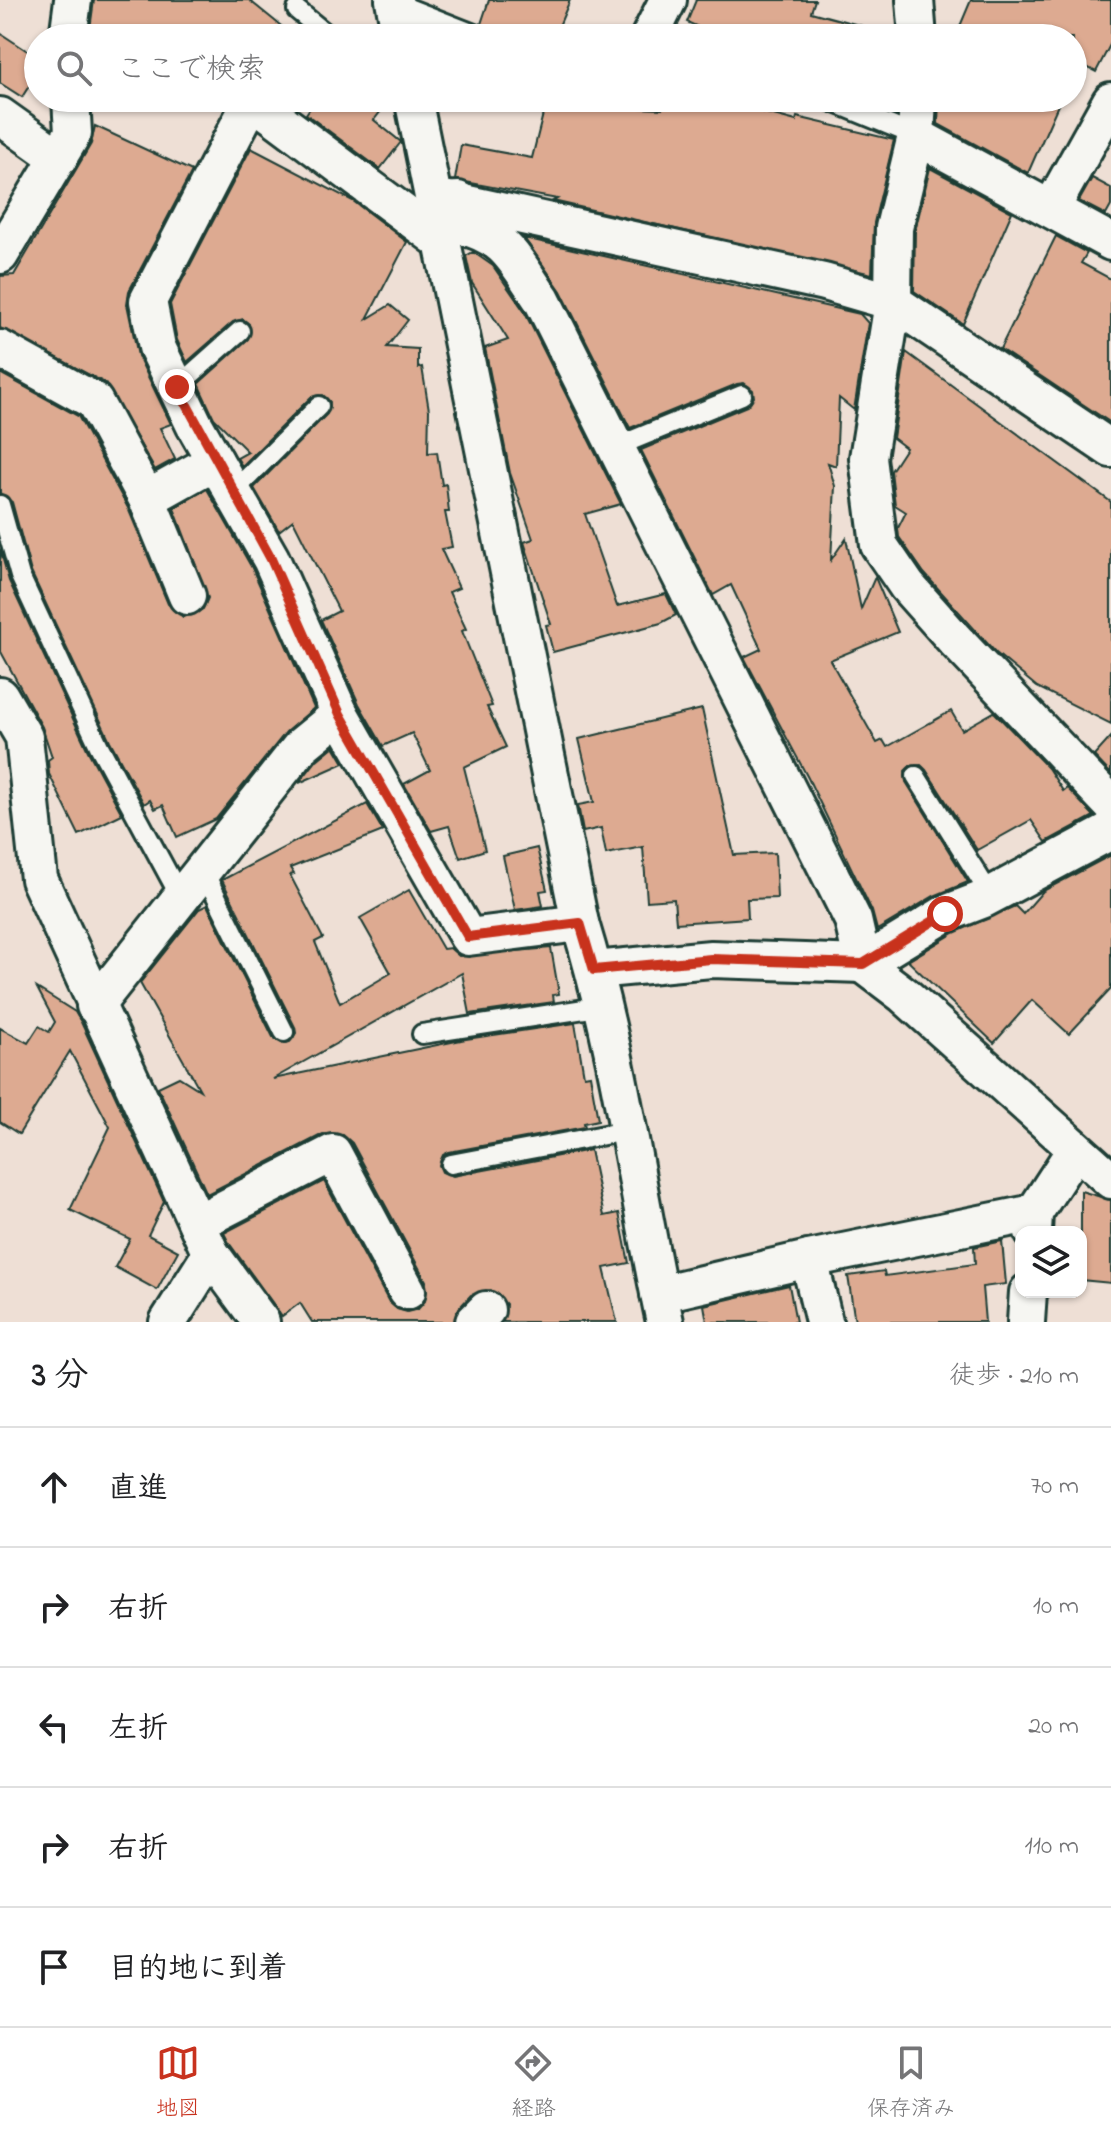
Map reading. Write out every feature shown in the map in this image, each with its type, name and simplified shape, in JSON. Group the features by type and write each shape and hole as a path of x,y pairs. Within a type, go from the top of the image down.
{"street":[{"path":"70,24 73,0"},
{"path":"915,0 917,24"},
{"path":"1052,207 1111,101"},
{"path":"0,255 73,133 72,112"},
{"path":"246,112 148,301 157,347 215,461 271,559 340,714 468,937 580,923"},
{"path":"268,112 441,241"},
{"path":"414,112 457,225 485,230 508,251 542,300 618,446 853,920 863,964 904,995 1111,1180"},
{"path":"917,112 916,136 894,228 893,302 868,458 879,545 907,586 955,640 1111,804"},
{"path":"0,116 59,158"},
{"path":"916,136 1052,207 1111,242"},
{"path":"445,200 441,241 580,923 604,1006 631,1130 662,1308 809,1259 1033,1222 1075,1150"},
{"path":"445,200 824,282 893,302 1111,449"},
{"path":"0,349 94,401 147,499 187,596"},
{"path":"147,499 215,461"},
{"path":"0,696 24,737 39,879 204,1238 261,1322"},
{"path":"95,1006 302,745 340,714"},
{"path":"594,970 711,959 863,964 945,914 991,896 1111,831"},
{"path":"168,1322 204,1238 333,1153 407,1291"},
{"path":"809,1259 824,1322"},
{"path":"1026,1322 1028,1298"}],"lane":[{"path":"297,10 314,24"},
{"path":"397,14 433,24"},
{"path":"857,112 916,136"},
{"path":"177,387 240,331"},
{"path":"618,446 742,395"},
{"path":"233,492 319,406"},
{"path":"0,505 20,576 99,746 192,884 284,1032"},
{"path":"916,776 991,896"},
{"path":"422,1034 604,1006"},
{"path":"451,1164 631,1130"}],"building":[{"path":"94,0 249,0 279,24 91,24"},
{"path":"489,0 570,0 560,24 481,24"},
{"path":"696,0 815,0 811,12 855,24 691,24 687,22"},
{"path":"971,0 1111,0 1111,43 1096,72 1087,67 1087,24 961,24"},
{"path":"0,33 24,49 24,94 22,97 0,83"},
{"path":"380,112 374,120 401,142 380,169 306,114"},
{"path":"544,112 763,112 894,140 874,223 872,274 553,201 557,199 455,180 461,145 532,158"},
{"path":"938,112 1055,112 1028,173 938,124"},
{"path":"95,126 192,171 129,291 127,304 138,356 171,424 160,428 175,459 155,470 105,383 0,328 0,276 14,275 91,144"},
{"path":"251,148 353,201 407,242 367,319 390,305 408,320 387,347 418,349 418,368 422,367 429,410 428,453 437,452 442,485 446,484 449,512 445,512 452,547 441,549 459,588 449,592 466,629 462,631 492,706 487,707 506,747 464,767 485,850 460,858 449,826 431,831 404,784 430,770 412,733 383,746 359,704 321,620 339,611 293,520 279,531 254,488 327,414 330,402 323,395 311,397 242,466 237,458 248,452 214,418 198,384 248,339 249,324 243,319 233,322 187,362 177,340 170,304"},
{"path":"930,168 1012,212 963,324 914,291 915,231"},
{"path":"1092,178 1111,188 1111,206 1106,215 1079,201"},
{"path":"1056,236 1087,253 1081,263 1111,279 1111,423 1000,349"},
{"path":"524,238 860,314 868,323 854,410 839,398 836,466 828,463 835,486 831,560 846,538 861,609 875,577 898,632 830,660 877,743 883,740 887,747 951,711 962,730 994,712 1048,768 1063,791 1067,788 1094,816 1046,842 1031,820 977,850 926,770 921,765 910,766 905,771 906,782 968,882 934,896 877,930 872,911 808,778 744,657 761,649 731,585 713,595 641,450 747,406 754,397 753,390 744,383 737,384 630,428 561,291"},
{"path":"473,252 493,266 524,311 621,504 585,514 617,606 666,594 676,615 661,623 553,652 546,625 551,624 524,542 533,539 510,473 485,348 508,340 472,283 466,256"},
{"path":"906,352 1111,502 1111,724 1037,687 996,653 924,573 899,537 898,528 906,512 895,505 891,471 906,448 893,438"},
{"path":"0,373 78,416 128,508 168,604 183,617 203,609 208,598 174,508 207,489 252,568 314,708 286,732 216,819 177,837 163,805 155,809 150,800 144,804 110,741 31,572 12,502 0,493"},
{"path":"0,549 9,581 88,751 122,814 79,835 49,774 48,760 52,757 42,727 0,650"},
{"path":"702,709 734,855 775,853 777,898 747,899 748,918 676,923 674,899 647,901 643,847 606,854 601,828 583,832 578,805 594,802 579,739"},
{"path":"1111,737 1111,774 1094,756"},
{"path":"334,746 344,763 299,783 317,760"},
{"path":"367,804 383,831 290,868 294,874 290,875 323,938 315,942 340,1003 391,973 360,918 409,890 443,949 450,948 459,956 551,948 559,994 553,995 554,1002 470,1014 462,973 273,1079 466,1039 575,1023 584,1076 590,1075 598,1120 584,1123 585,1127 449,1152 443,1155 439,1165 442,1172 453,1176 590,1150 604,1216 619,1213 629,1263 604,1268 617,1322 503,1322 506,1304 491,1290 471,1295 459,1308 454,1322 312,1322 300,1303 282,1316 224,1233 324,1181 389,1302 407,1312 418,1309 425,1301 426,1281 352,1143 343,1135 323,1134 207,1194 158,1087 179,1077 200,1090 140,983 199,909 207,905 273,1037 283,1044 290,1042 296,1033 295,1027 222,880"},
{"path":"537,848 547,890 540,891 543,906 515,910 503,856"},
{"path":"1111,855 1111,989 1069,1034 1032,1000 994,1043 908,961 954,933 1015,906 1023,914 1043,891"},
{"path":"37,988 75,1012 81,1022 164,1202 148,1235 178,1251 157,1290 115,1267 130,1239 70,1210 110,1127 70,1051 19,1134 0,1122 0,1028 28,1043 39,1026 49,1032 55,1022"},
{"path":"1081,1191 1111,1200 1111,1283 1087,1281 1087,1226 1081,1226"},
{"path":"1002,1241 1006,1284 982,1287 985,1322 855,1322 848,1276 884,1271 885,1276 975,1264 974,1247"},
{"path":"789,1285 796,1322 707,1322 704,1305"}],"route":[{"path":"177,387 194,424 271,559 340,714 468,937 580,923 594,970 711,959 863,964 945,914"}]}
